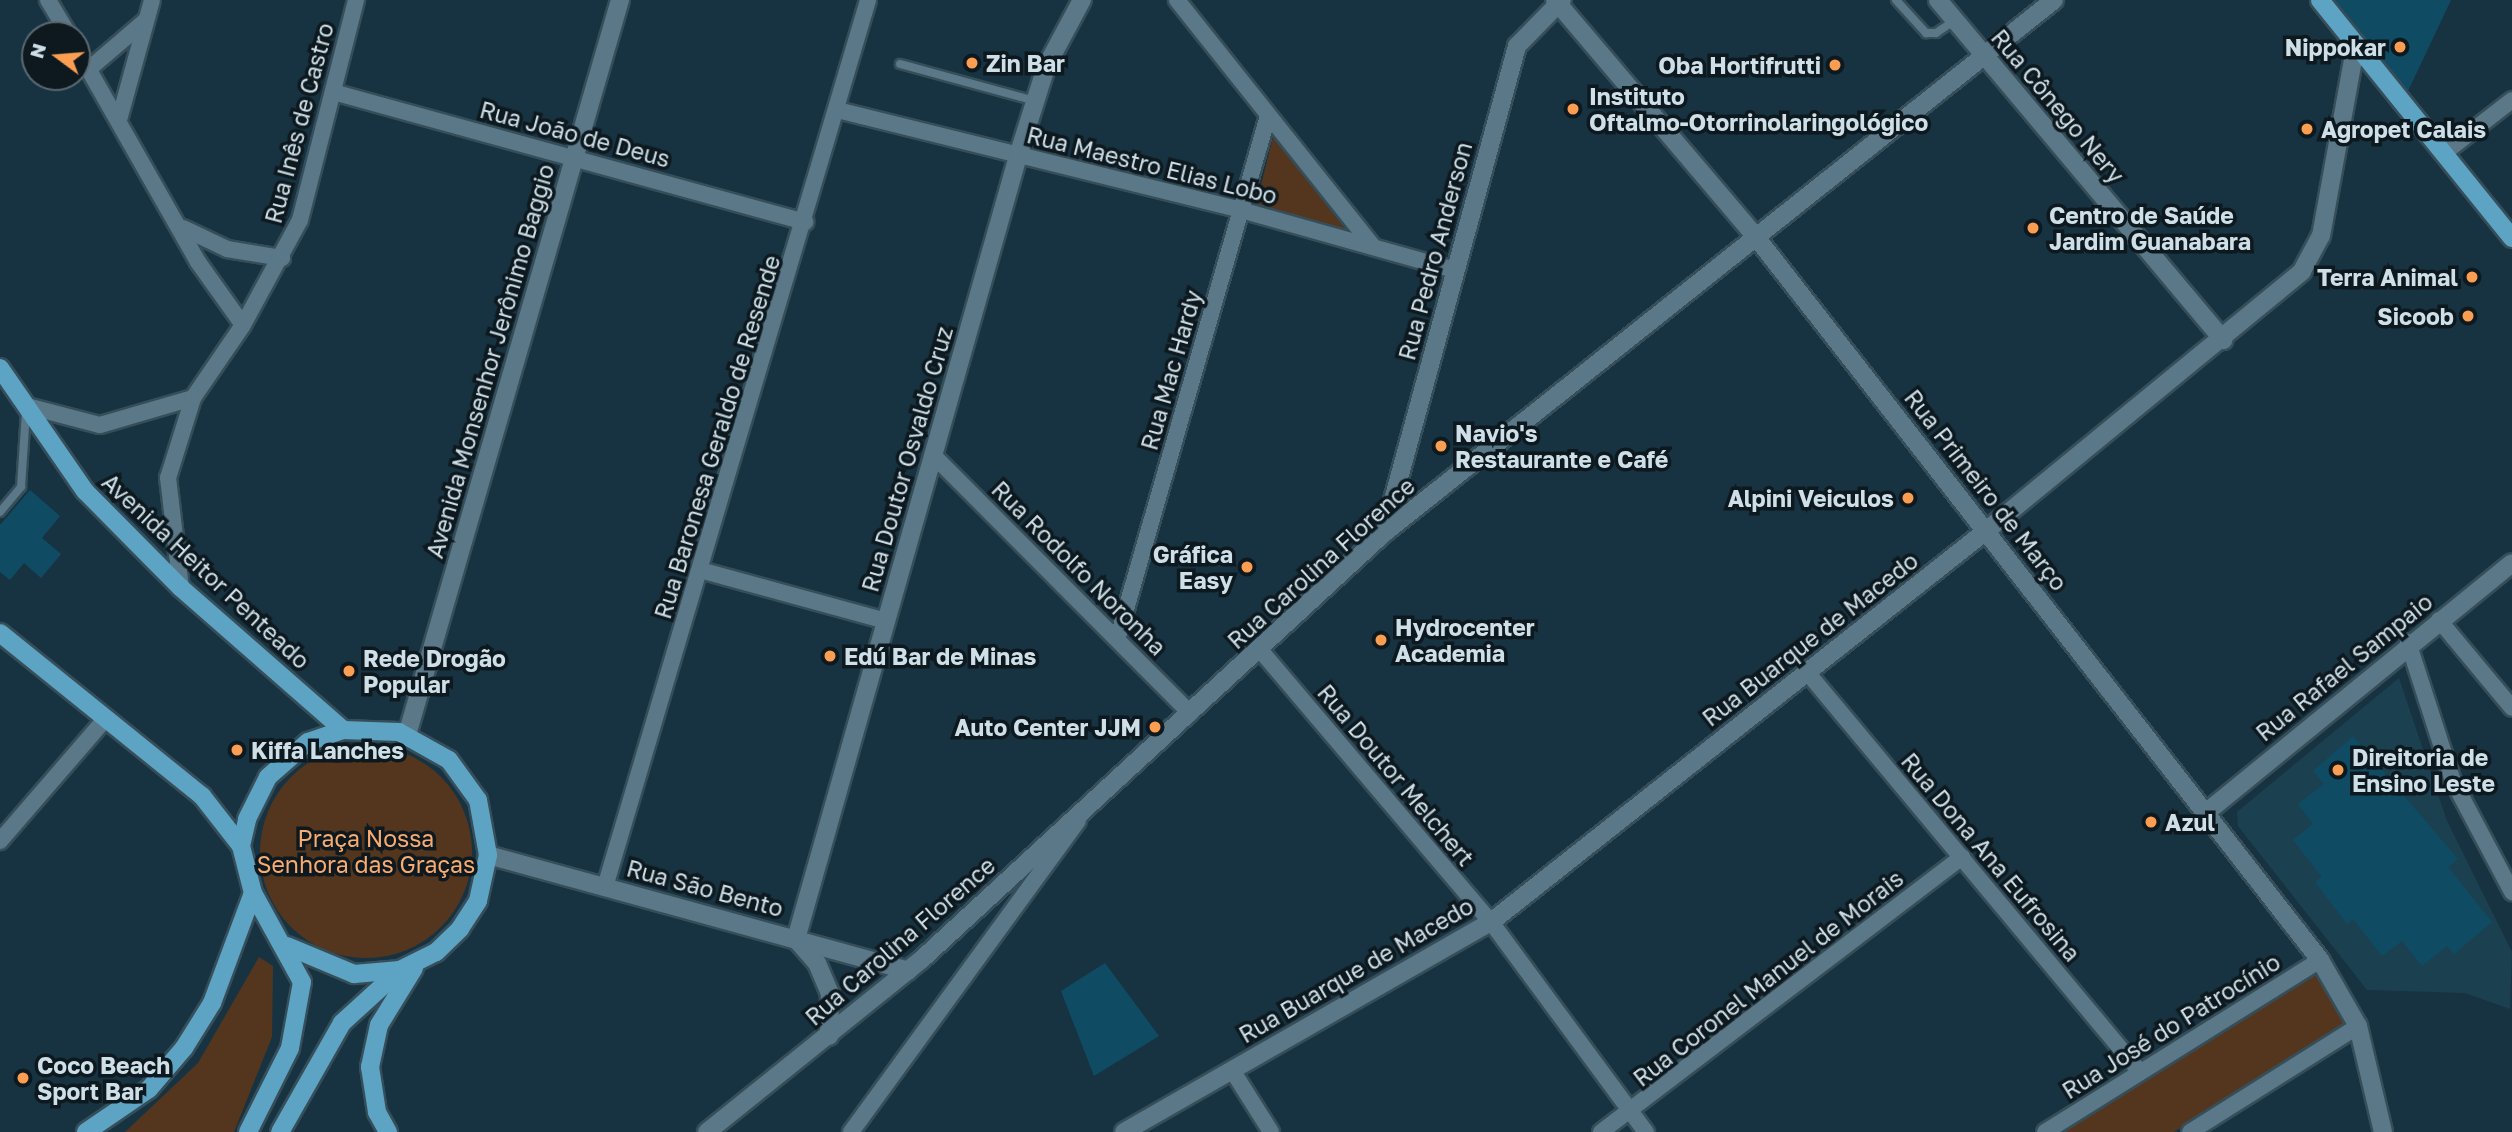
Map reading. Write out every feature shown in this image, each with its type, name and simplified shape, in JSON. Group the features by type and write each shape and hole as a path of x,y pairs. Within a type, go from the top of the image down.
{"main road":[{"name":"Avenida Monsenhor Jerônimo Baggio","path":"407,735 621,0"},
{"name":"Rua Doutor Osvaldo Cruz","path":"796,939 1018,156 1046,67 1082,0"},
{"name":"Rua Cônego Nery","path":"1938,0 2223,340"},
{"name":"Rua Carolina Florence","path":"707,1132 908,971 1100,791 1261,651 1384,533 2054,0"},
{"path":"2320,0 2512,238"},
{"name":"Rua Primeiro de Março","path":"1559,1 1756,237 2208,811 2320,960 2358,1026 2383,1132"},
{"name":"Rua Pedro Anderson","path":"1384,533 1517,46 1559,1"},
{"name":"Rua Buarque de Macedo","path":"1124,1132 1491,922 2223,340 2313,256 2356,44"},
{"name":"Avenida Heitor Penteado","path":"0,368 85,491 181,587 343,730"},
{"name":"Rua Rafael Sampaio","path":"2208,811 2408,642 2512,563"},
{"path":"0,633 202,796 241,846 253,893 287,946 302,982 300,1012 290,1048 248,1132"},
{"path":"241,846 268,777 308,742 343,730 372,728 407,735 449,760 464,779 487,827 488,855 478,901 460,929 418,962 400,970 342,1023 280,1132"},
{"name":"Rua São Bento","path":"488,855 908,971"},
{"path":"86,1132 149,1089 184,1048 212,1003 253,893"},
{"path":"796,939 817,963 830,993 829,1036"},
{"path":"287,946 354,974 400,970"},
{"path":"388,1132 377,1112 370,1067 379,1025 418,962"}],"street":[{"path":"48,0 61,21"},
{"path":"119,120 152,0"},
{"name":"Rua Inês de Castro","path":"181,587 168,478 193,398 243,325 282,258 300,220 356,0"},
{"name":"Rua Baronesa Geraldo de Resende","path":"605,887 806,222 868,0"},
{"path":"1177,0 1373,246"},
{"path":"91,67 146,19"},
{"path":"91,72 183,228 198,262 243,325"},
{"name":"Rua João de Deus","path":"333,92 806,222"},
{"path":"2444,153 2512,100"},
{"name":"Rua Maestro Elias Lobo","path":"837,110 1241,210 1454,270"},
{"name":"Rua Mac Hardy","path":"1118,637 1268,116"},
{"path":"183,228 227,249 282,258"},
{"path":"27,406 100,425 193,398"},
{"name":"Rua Rodolfo Noronha","path":"934,456 1118,637 1190,713"},
{"path":"700,570 886,621"},
{"path":"2440,620 2512,708"},
{"path":"2408,642 2453,781 2512,892"},
{"name":"Rua Doutor Melchert","path":"1261,651 1491,922 1646,1132"},
{"name":"Rua Dona Ana Eufrosina","path":"1807,672 2140,1072"},
{"path":"0,841 106,718"},
{"path":"850,1132 1100,791"},
{"name":"Rua Coronel Manuel de Morais","path":"1601,1132 1630,1113 1962,857"},
{"name":"Rua José do Patrocínio","path":"2045,1132 2320,960"},
{"path":"2190,1132 2358,1026"},
{"path":"1232,1070 1270,1132"}],"lane":[{"path":"1896,0 1926,33 1936,33 1955,20"},
{"path":"900,64 1035,101"},
{"path":"0,512 21,487 27,406"}],"shaded area":[{"path":"2399,678 2447,821 2512,952 2510,1009 2465,993 2367,990 2238,826 2237,812"}],"green space":[{"path":"1273,137 1347,231 1256,205"},
{"name":"Praça Nossa Senhora das Graças","path":"366,746 387,748 406,754 441,777 464,812 470,831 470,873 464,892 441,927 406,950 387,956 366,958 345,956 326,950 291,927 268,892 262,873 260,852 262,831 268,812 291,777 326,754 345,748"},
{"path":"259,957 273,966 272,1037 234,1132 125,1132 198,1063"},
{"path":"2320,960 2352,1024 2174,1132 2050,1132"}],"building":[{"name":"Nippokar","path":"2335,0 2451,0 2408,91 2364,36"},
{"path":"30,490 60,516 42,538 61,554 41,578 24,563 10,580 0,572 0,525"},
{"path":"2353,736 2458,859 2448,867 2492,922 2454,954 2447,946 2422,966 2402,941 2382,956 2353,919 2347,924 2315,882 2322,877 2293,840 2313,824 2298,804 2324,784 2313,771"},
{"path":"1105,963 1159,1036 1094,1076 1061,991"}],"place":[{"name":"Nippokar","path":"2400,47"},
{"name":"Zin Bar","path":"972,63"},
{"name":"Oba Hortifrutti","path":"1835,65"},
{"name":"Instituto Oftalmo-Otorrinolaringológico","path":"1573,109"},
{"name":"Agropet Calais","path":"2307,129"},
{"name":"Centro de Saúde Jardim Guanabara","path":"2033,228"},
{"name":"Terra Animal","path":"2472,277"},
{"name":"Sicoob","path":"2468,316"},
{"name":"Navio's Restaurante e Café","path":"1441,446"},
{"name":"Alpini Veiculos","path":"1908,498"},
{"name":"Gráfica Easy","path":"1247,567"},
{"name":"Hydrocenter Academia","path":"1381,640"},
{"name":"Edú Bar de Minas","path":"830,656"},
{"name":"Rede Drogão Popular","path":"349,671"},
{"name":"Auto Center JJM","path":"1155,727"},
{"name":"Kiffa Lanches","path":"237,750"},
{"name":"Direitoria de Ensino Leste","path":"2338,770"},
{"name":"Azul","path":"2151,822"},
{"name":"Coco Beach Sport Bar","path":"23,1078"}]}
